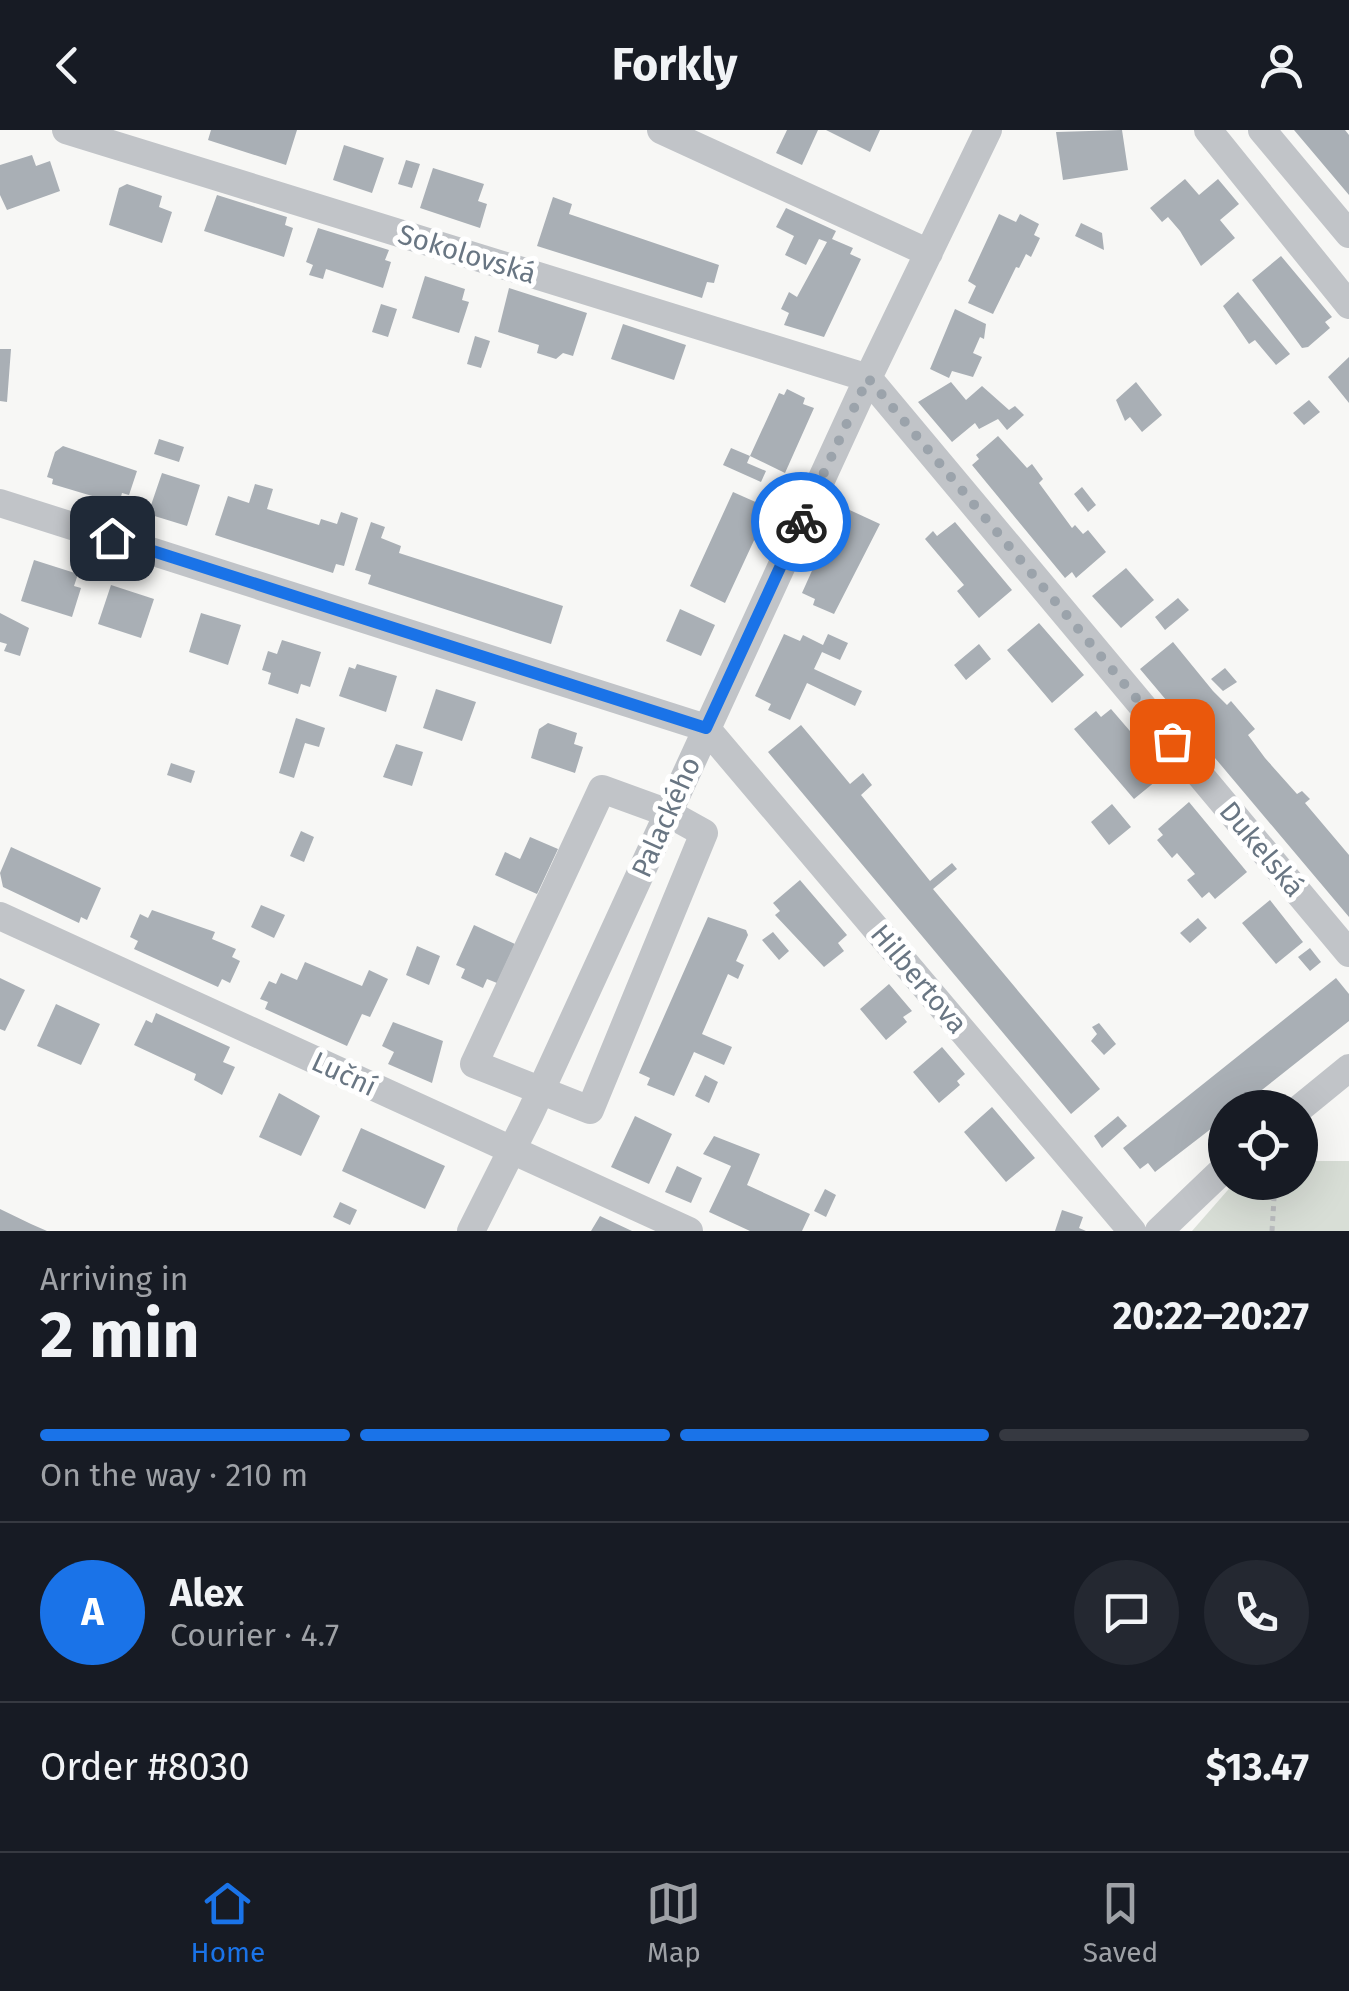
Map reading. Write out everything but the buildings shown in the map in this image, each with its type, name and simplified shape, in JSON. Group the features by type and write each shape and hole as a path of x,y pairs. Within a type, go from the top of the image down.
{"street":[{"name":"Sokolovská","path":"66,130 868,378"},
{"path":"661,130 929,252"},
{"name":"Palackého","path":"471,1231 514,1149 868,378 988,130"},
{"path":"1208,130 1349,306"},
{"path":"1262,130 1349,234"},
{"name":"Dukelská","path":"868,378 1349,953"},
{"path":"0,503 706,728"},
{"name":"Hilbertova","path":"706,728 1132,1231"},
{"path":"602,789 668,812 704,833 590,1110 474,1064 602,789"},
{"name":"Luční","path":"0,916 688,1231"},
{"path":"1318,1093 1349,1068"},
{"path":"1160,1231 1208,1184"}],"path":[{"path":"1272,1231 1273,1200"}],"shaded area":[{"path":"1318,1161 1349,1161 1349,1231 1192,1231 1219,1200 1318,1200"}],"way so far":[{"path":"801,522 868,378 1172,741"}],"route":[{"path":"112,538 706,728 801,522"}]}
